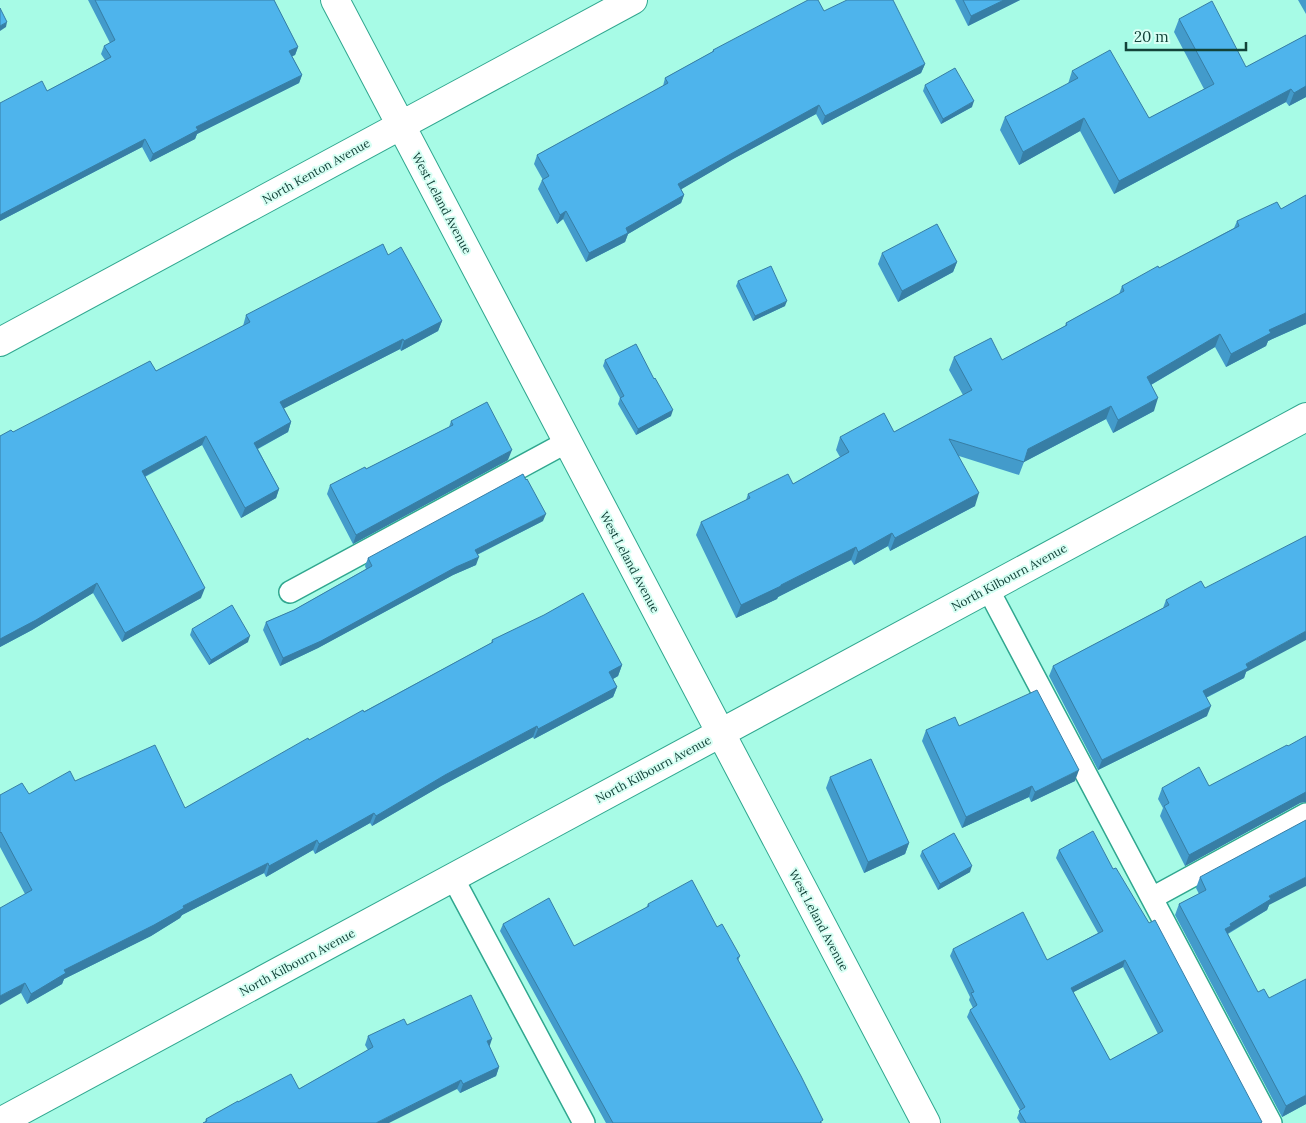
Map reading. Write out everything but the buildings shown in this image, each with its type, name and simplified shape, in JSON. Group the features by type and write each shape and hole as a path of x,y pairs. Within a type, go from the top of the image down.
{"street":[{"name":"West Leland Avenue","path":"335,0 926,1123"},
{"name":"North Kenton Avenue","path":"0,342 633,0"},
{"name":"North Kilbourn Avenue","path":"0,1122 1306,417"}],"lane":[{"path":"290,592 567,442"},
{"path":"988,589 1271,1123"},
{"path":"1152,898 1306,814"},
{"path":"453,878 584,1123"}]}
